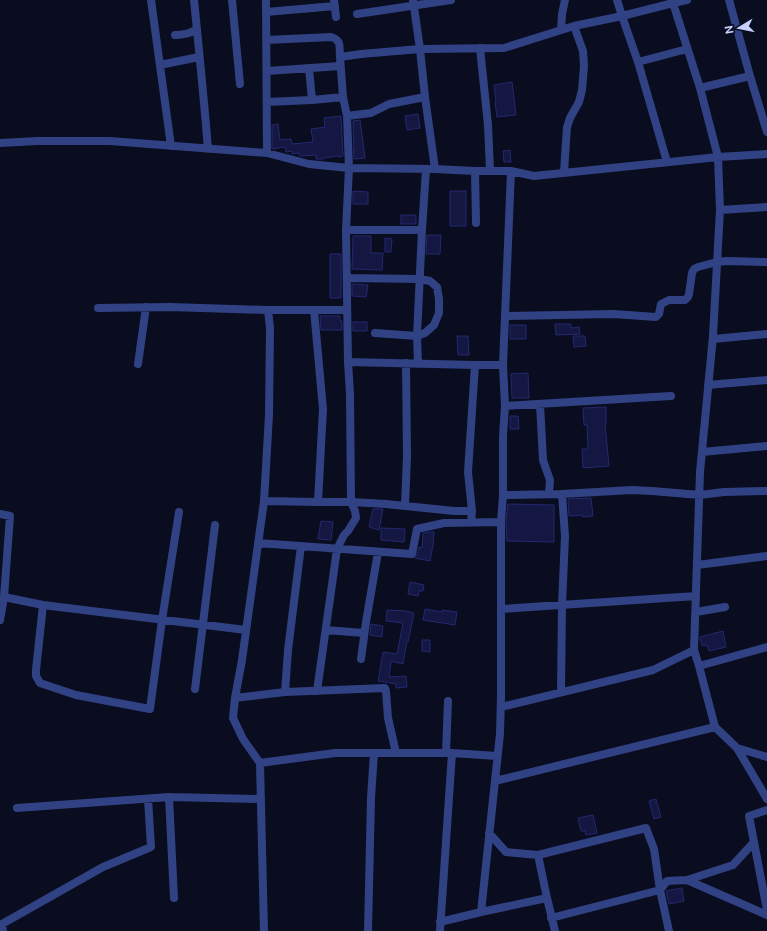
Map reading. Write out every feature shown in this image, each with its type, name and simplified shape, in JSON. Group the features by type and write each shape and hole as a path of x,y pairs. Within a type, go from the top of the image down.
{"street":[{"path":"151,0 171,146"},
{"path":"194,0 208,149"},
{"path":"232,0 240,84"},
{"path":"266,0 267,153"},
{"path":"358,14 413,3 451,0"},
{"path":"561,30 565,0"},
{"path":"617,0 638,62 667,162"},
{"path":"267,71 309,68 340,61 361,54 420,50 504,48 574,26 686,0"},
{"path":"729,0 767,132"},
{"path":"266,12 335,3 336,17"},
{"path":"413,3 434,169"},
{"path":"673,3 700,88 718,157 720,210 713,338 702,452 694,650 700,666 714,727 737,748 767,799"},
{"path":"564,172 567,127 579,102 582,90 584,66 584,51 574,26"},
{"path":"175,35 185,35 197,29"},
{"path":"266,40 331,37 336,39 339,42 343,97 347,116 349,168 346,230 348,362 350,394 350,502 355,511 356,518 344,535 337,549 317,691"},
{"path":"480,48 488,125 490,170"},
{"path":"638,62 687,49"},
{"path":"160,64 199,57"},
{"path":"309,68 312,100"},
{"path":"700,88 750,76"},
{"path":"267,102 343,97"},
{"path":"347,116 371,113 389,104 424,97"},
{"path":"0,143 37,141 110,141 267,153 309,164 349,168 475,171 511,170 534,176 718,157 767,154"},
{"path":"418,364 417,336 426,169"},
{"path":"480,912 500,734 501,522 505,406 503,365 511,170"},
{"path":"475,171 476,223"},
{"path":"720,210 767,207"},
{"path":"346,230 422,230"},
{"path":"505,316 613,314 656,317 659,314 661,304 664,301 685,300 688,297 692,273 694,269 698,267 727,261 767,262"},
{"path":"347,278 420,279 430,281 437,287 439,313 434,325 425,333 417,336 375,333"},
{"path":"98,308 146,307 347,310"},
{"path":"138,364 146,307"},
{"path":"264,931 260,763 243,739 233,718 264,501 269,415 270,328 268,310"},
{"path":"314,310 323,409 318,502"},
{"path":"713,338 767,334"},
{"path":"348,362 503,365"},
{"path":"405,506 407,456 406,363"},
{"path":"471,522 472,511 468,472 474,365"},
{"path":"708,385 767,380"},
{"path":"505,406 671,396"},
{"path":"540,404 543,460 550,480 549,494"},
{"path":"702,452 767,446"},
{"path":"503,495 562,494 632,490 700,495 724,492 767,491"},
{"path":"561,692 562,605 565,536 562,494"},
{"path":"264,501 350,502 454,511 472,511"},
{"path":"43,605 36,670 36,676 40,683 76,695 150,709 179,512"},
{"path":"0,514 10,516 4,597 0,620"},
{"path":"258,543 412,554 417,529 444,524 501,522"},
{"path":"195,689 216,525"},
{"path":"285,692 288,650 301,546"},
{"path":"361,659 378,552"},
{"path":"697,565 767,556"},
{"path":"501,609 696,596"},
{"path":"4,597 43,605 246,630"},
{"path":"696,612 725,607"},
{"path":"326,630 364,633"},
{"path":"700,666 767,647"},
{"path":"501,707 653,670 694,650"},
{"path":"235,698 285,692 385,688 388,718 396,754"},
{"path":"448,701 449,753 440,927 480,912 547,898"},
{"path":"494,781 714,727"},
{"path":"737,748 767,757"},
{"path":"260,763 335,753 449,753 497,756"},
{"path":"368,931 371,798 374,753"},
{"path":"17,808 169,797 261,799"},
{"path":"169,797 174,898"},
{"path":"2,931 2,924 103,867 151,847 148,798"},
{"path":"767,810 749,816 767,910"},
{"path":"489,833 506,852 538,855 646,828 654,849 660,890 669,931"},
{"path":"551,918 660,890 667,881 687,880 733,865 754,842"},
{"path":"538,855 555,931"},
{"path":"687,880 767,914"}],"building":[{"path":"512,82 516,115 497,117 494,85"},
{"path":"418,114 420,128 407,130 405,116"},
{"path":"341,116 343,156 316,159 316,155 300,156 299,153 292,154 292,151 286,152 285,147 272,149 272,125 278,124 280,140 291,139 292,144 313,142 311,129 325,127 324,118"},
{"path":"360,120 365,158 354,159 353,121"},
{"path":"510,150 511,162 504,162 503,151"},
{"path":"353,191 368,192 368,204 353,204"},
{"path":"450,191 466,191 466,226 450,226"},
{"path":"401,215 416,215 416,224 401,224"},
{"path":"427,235 441,235 440,254 426,254"},
{"path":"353,236 371,236 371,253 383,253 382,270 352,269"},
{"path":"385,238 392,239 391,252 385,252"},
{"path":"330,254 341,254 341,298 330,298"},
{"path":"352,284 368,285 366,297 352,296"},
{"path":"320,316 340,316 340,321 342,321 342,330 321,330"},
{"path":"353,322 367,322 367,331 353,331"},
{"path":"555,324 571,324 571,328 579,327 580,334 556,335"},
{"path":"510,325 526,325 526,339 510,339"},
{"path":"457,336 468,336 469,355 458,355"},
{"path":"573,336 585,336 586,346 574,347"},
{"path":"528,373 529,398 512,398 511,374"},
{"path":"606,407 605,424 609,466 583,468 582,449 588,449 587,425 584,425 583,408"},
{"path":"510,416 518,416 519,429 510,429"},
{"path":"591,498 593,516 569,516 568,499"},
{"path":"508,504 554,505 554,542 507,541 506,522"},
{"path":"373,509 383,509 379,530 369,527"},
{"path":"321,521 333,522 331,540 318,539"},
{"path":"381,528 405,529 404,542 381,540"},
{"path":"434,532 430,561 415,558 419,547 422,548 423,533"},
{"path":"410,582 424,585 423,591 419,591 418,596 408,594"},
{"path":"425,609 442,612 442,610 457,612 455,625 423,620"},
{"path":"387,610 414,613 403,664 391,661 389,677 406,676 407,687 396,688 396,684 378,681 383,652 397,654 403,623 386,621"},
{"path":"371,624 383,626 382,637 370,635"},
{"path":"723,631 726,647 709,651 707,645 702,646 700,637"},
{"path":"422,640 430,640 430,652 422,651"},
{"path":"656,799 661,817 654,819 649,801"},
{"path":"593,815 597,833 586,835 585,831 581,831 578,818"},
{"path":"682,888 684,901 669,904 666,891"}]}
